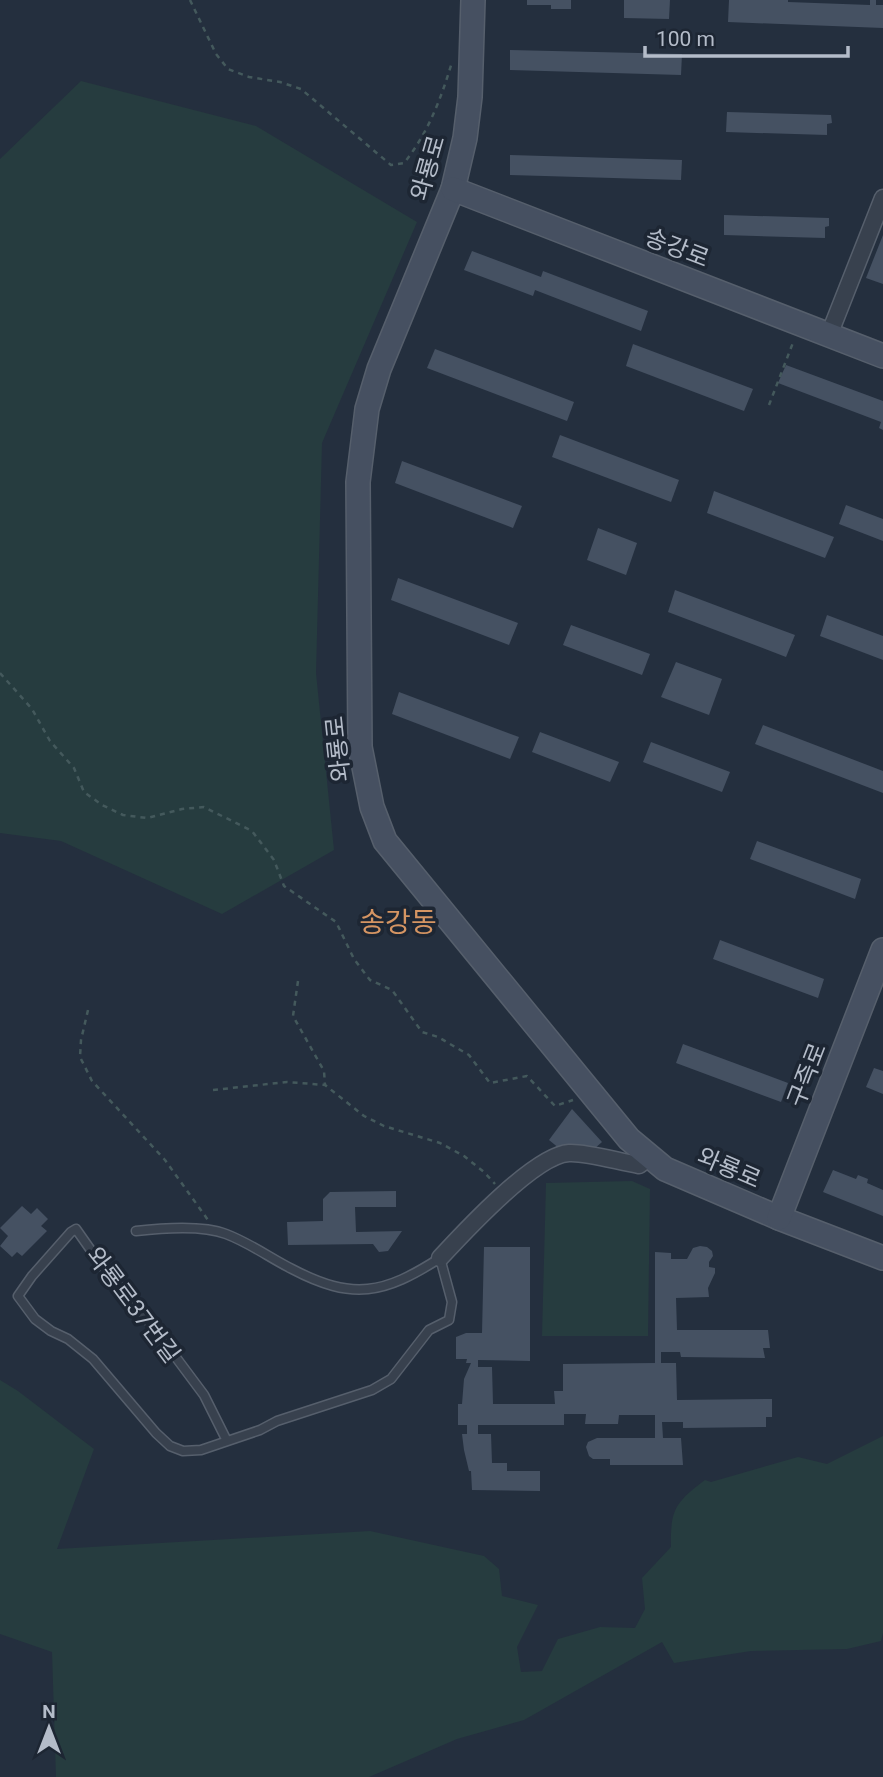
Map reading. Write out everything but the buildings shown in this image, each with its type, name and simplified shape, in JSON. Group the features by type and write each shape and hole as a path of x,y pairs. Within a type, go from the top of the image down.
{"main road":[{"name":"와룡로","path":"474,0 470,97 465,138 453,188 379,369 367,409 358,482 360,747 372,807 385,841 629,1139 665,1169 779,1218 883,1258"},
{"name":"송강로","path":"453,188 883,356"},
{"name":"구즉로","path":"779,1218 883,950"}],"street":[{"path":"829,335 883,198"},
{"path":"440,1258 504,1195 551,1159 568,1153 639,1165 650,1157"}],"lane":[{"name":"와룡로37번길","path":"227,1441 204,1395 76,1229 71,1231 18,1296 35,1319 68,1339 93,1359 170,1446 183,1451 201,1450 260,1430 277,1421 372,1390 391,1379 424,1335 449,1320 452,1302 440,1258"},
{"path":"136,1231 158,1229 223,1232 311,1278 355,1291 380,1289 411,1277 440,1258"}],"path":[{"path":"190,0 216,54 228,69 301,89 391,165 404,163 428,130 453,60"},
{"path":"769,405 800,324"},
{"path":"0,673 32,709 50,741 74,768 85,792 102,805 123,815 147,818 182,809 204,807 252,831 274,860 284,886 336,922 354,959 370,980 392,990 422,1032 438,1037 469,1055 491,1083 527,1076 555,1106 576,1099 597,1100"},
{"path":"298,981 293,1016 324,1071 325,1085"},
{"path":"88,1010 80,1057 92,1081 165,1160 216,1231"},
{"path":"213,1090 288,1082 325,1085 364,1116 384,1126 440,1143 464,1156 484,1171 504,1195"}],"green space":[{"path":"81,81 256,126 417,222 322,443 316,673 334,850 222,914 61,841 0,833 0,159"},
{"path":"632,1181 650,1189 648,1336 542,1336 546,1183"},
{"path":"0,1380 94,1449 57,1549 370,1531 484,1556 499,1569 502,1596 538,1605 517,1647 521,1672 542,1671 558,1639 600,1627 635,1628 645,1609 642,1578 671,1547 672,1524 681,1501 705,1480 711,1482 798,1457 827,1464 883,1436 881,1641 847,1649 751,1651 674,1663 662,1642 524,1720 457,1739 369,1777 56,1777 52,1652 0,1634"}],"district":[{"name":"송강동","path":"398,922"}]}
